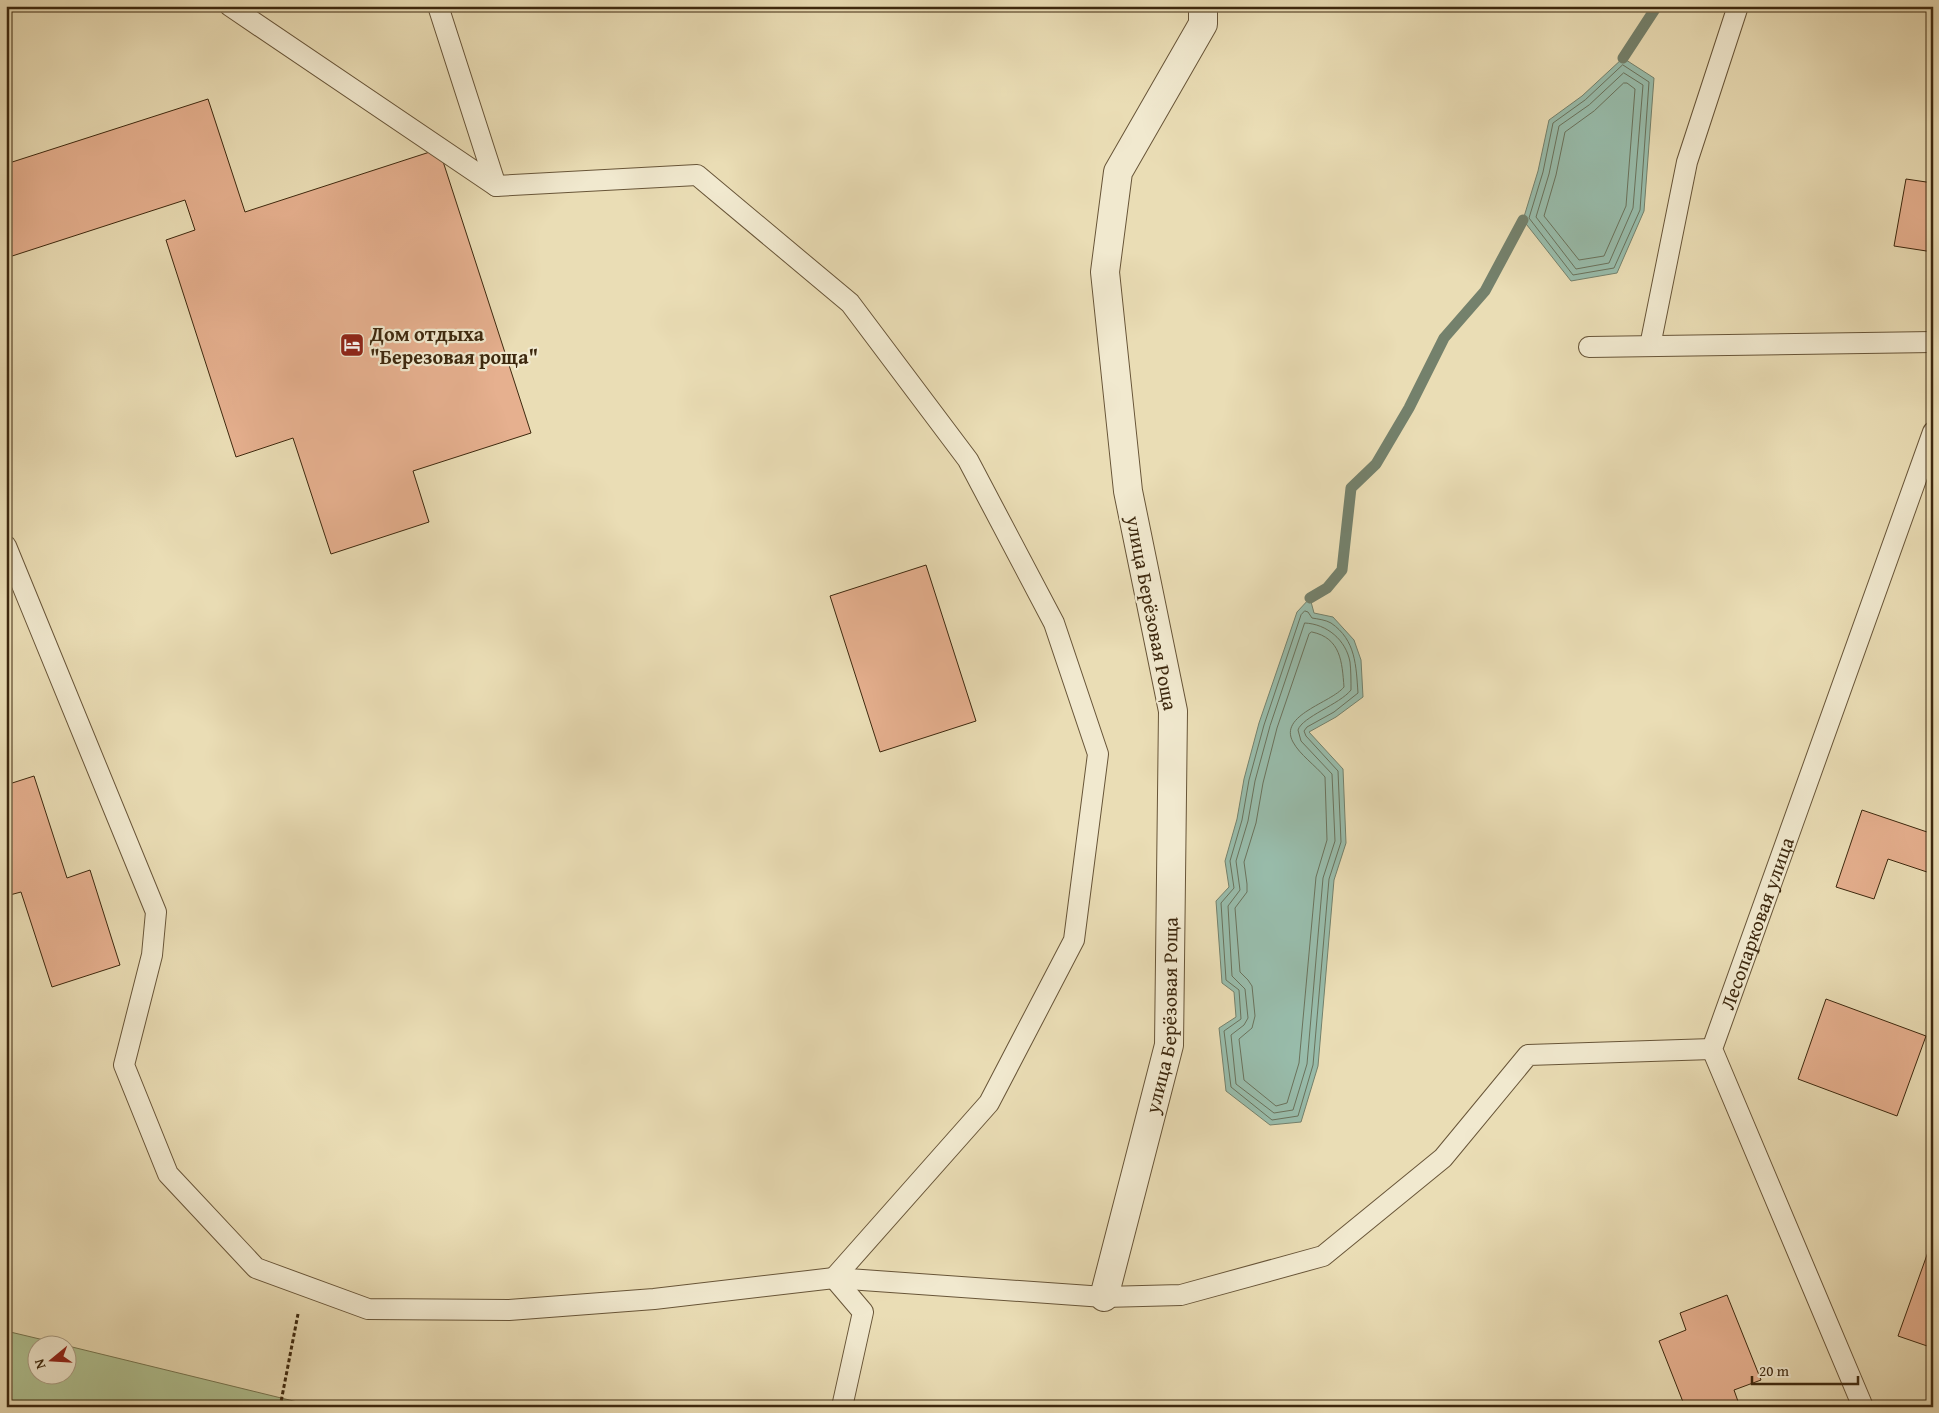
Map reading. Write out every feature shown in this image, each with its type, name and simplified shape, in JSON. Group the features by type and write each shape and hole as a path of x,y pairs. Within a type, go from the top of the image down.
{"street":[{"name":"улица Берёзовая Роща","path":"1104,1297 1169,1045 1173,711 1128,491 1105,272 1118,172 1203,24 1203,6"}],"lane":[{"path":"230,6 496,186 697,176 850,303 968,460 1054,623 1098,754 1074,940 989,1103 834,1278"},
{"path":"438,6 496,186"},
{"path":"1650,346 1687,162 1738,6"},
{"path":"1589,347 1933,342"},
{"name":"Лесопарковая улица","path":"1712,1049 1933,432"},
{"path":"6,546 156,912 152,955 124,1065 168,1174 256,1268 368,1309 509,1310 654,1299 834,1278 1104,1297 1181,1295 1323,1256 1444,1158 1528,1054 1712,1049 1863,1407"},
{"path":"834,1278 863,1312 842,1407"}],"path":[{"path":"280,1407 304,1285"}],"shaded area":[{"path":"6,1331 28,1336 28,1386 78,1386 78,1348 318,1407 6,1407"}],"water":[{"path":"1623,58 1654,78 1644,211 1617,273 1571,281 1523,220 1538,171 1549,120 1582,96"},
{"path":"1310,598 1314,613 1333,617 1354,640 1361,660 1363,697 1336,717 1309,732 1343,769 1346,843 1334,880 1318,1066 1301,1122 1270,1125 1226,1091 1219,1028 1236,1017 1234,992 1222,983 1216,901 1229,887 1225,861 1237,819 1244,779 1259,723 1297,612"}],"building":[{"name":"Дом отдыха \"Березовая роща\"","path":"208,99 245,212 439,149 531,433 413,471 429,522 331,554 293,438 236,457 166,240 195,230 185,200 6,258 6,164"},
{"path":"1906,179 1933,183 1933,252 1894,246"},
{"path":"926,565 976,721 880,752 830,596"},
{"path":"34,776 67,878 90,870 120,965 52,987 21,892 6,896 6,785"},
{"path":"1862,810 1933,834 1933,874 1888,859 1874,899 1836,887"},
{"path":"1826,999 1926,1036 1897,1116 1798,1079"},
{"path":"1928,1252 1933,1253 1933,1348 1898,1336"},
{"path":"1727,1295 1761,1380 1734,1390 1740,1407 1685,1407 1659,1341 1686,1330 1680,1313"}],"waterway":[{"path":"1623,58 1657,6"},
{"path":"1310,598 1327,588 1342,570 1351,488 1376,464 1409,408 1444,338 1485,291 1523,220"}],"place":[{"name":"Дом отдыха \"Березовая роща\"","path":"352,345"}]}
